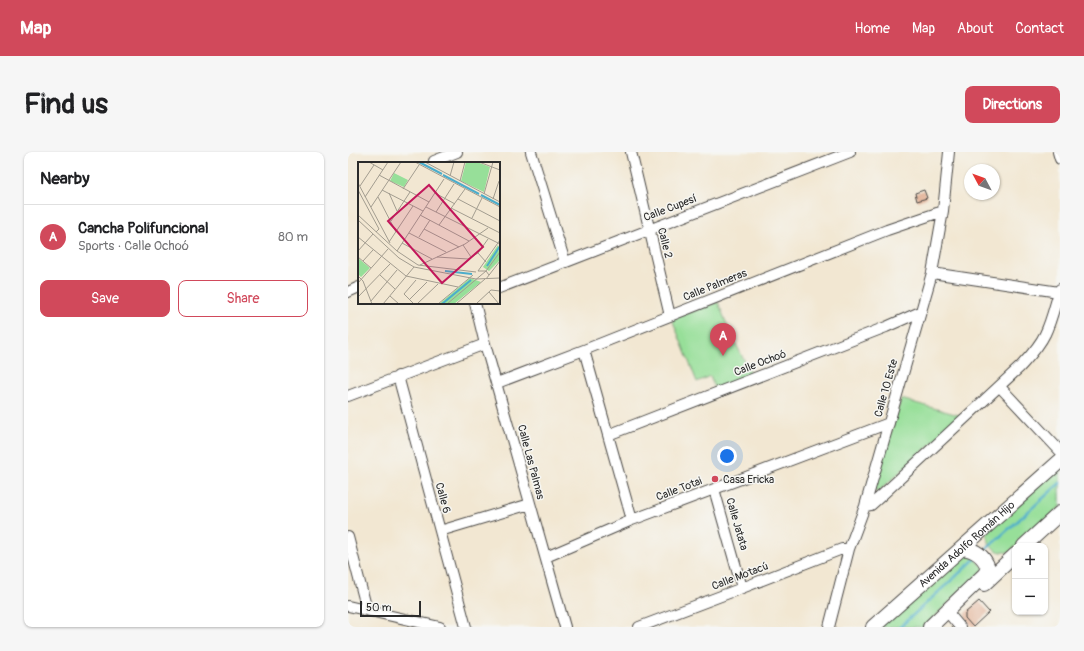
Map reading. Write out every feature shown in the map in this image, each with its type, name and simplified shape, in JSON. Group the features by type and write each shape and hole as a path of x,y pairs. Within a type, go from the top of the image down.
{"main road":[{"name":"Avenida Adolfo Román Hijo","path":"873,627 980,536 1060,461"},
{"path":"1027,543 1060,513"},
{"path":"936,627 1007,559 988,551 980,536"},
{"path":"930,627 985,574 988,568 982,557 976,552 966,548"}],"street":[{"path":"433,158 457,152"},
{"path":"531,152 565,262"},
{"name":"Calle 2","path":"631,152 670,316"},
{"name":"Calle Cupesí","path":"500,288 850,152"},
{"name":"Calle 10 Este","path":"828,627 849,549 865,506 932,273 943,211 949,152"},
{"path":"1058,152 1060,159"},
{"name":"Calle Palmeras","path":"497,383 887,230 943,211"},
{"path":"865,506 871,505 1020,367 1045,335 1051,320 1059,290 932,273"},
{"path":"348,292 358,287"},
{"name":"Calle Las Palmas","path":"475,304 485,344 565,627"},
{"name":"Calle Ochoó","path":"608,435 920,312"},
{"path":"348,396 485,344"},
{"path":"584,350 632,520"},
{"name":"Calle 6","path":"398,376 466,627"},
{"path":"1000,387 1060,451"},
{"name":"Calle Totai","path":"546,557 632,520 889,423"},
{"name":"Calle Jatata","path":"714,489 742,588"},
{"path":"440,531 530,504"},
{"path":"348,537 367,610"},
{"name":"Calle Motacú","path":"639,627 842,549 849,549"},
{"path":"348,606 440,627"},
{"path":"950,615 960,627"}],"green space":[{"path":"718,302 730,332 751,374 715,390 710,376 697,382 672,319"},
{"path":"901,399 962,416 878,492 874,490"},
{"path":"1060,464 1060,507 1020,543 1012,543 1012,550 1010,552 1000,552 990,545 987,530"},
{"path":"965,551 985,568 924,627 877,627"}],"building":[{"path":"924,190 927,198 917,201 915,193"},
{"path":"979,601 989,612 973,627 965,618 965,613"}],"waterway":[{"path":"983,552 1060,483"},
{"path":"900,627 976,558"}],"place":[{"name":"Cancha Polifuncional","path":"723,356"},
{"name":"Casa Ericka","path":"715,479"}]}
